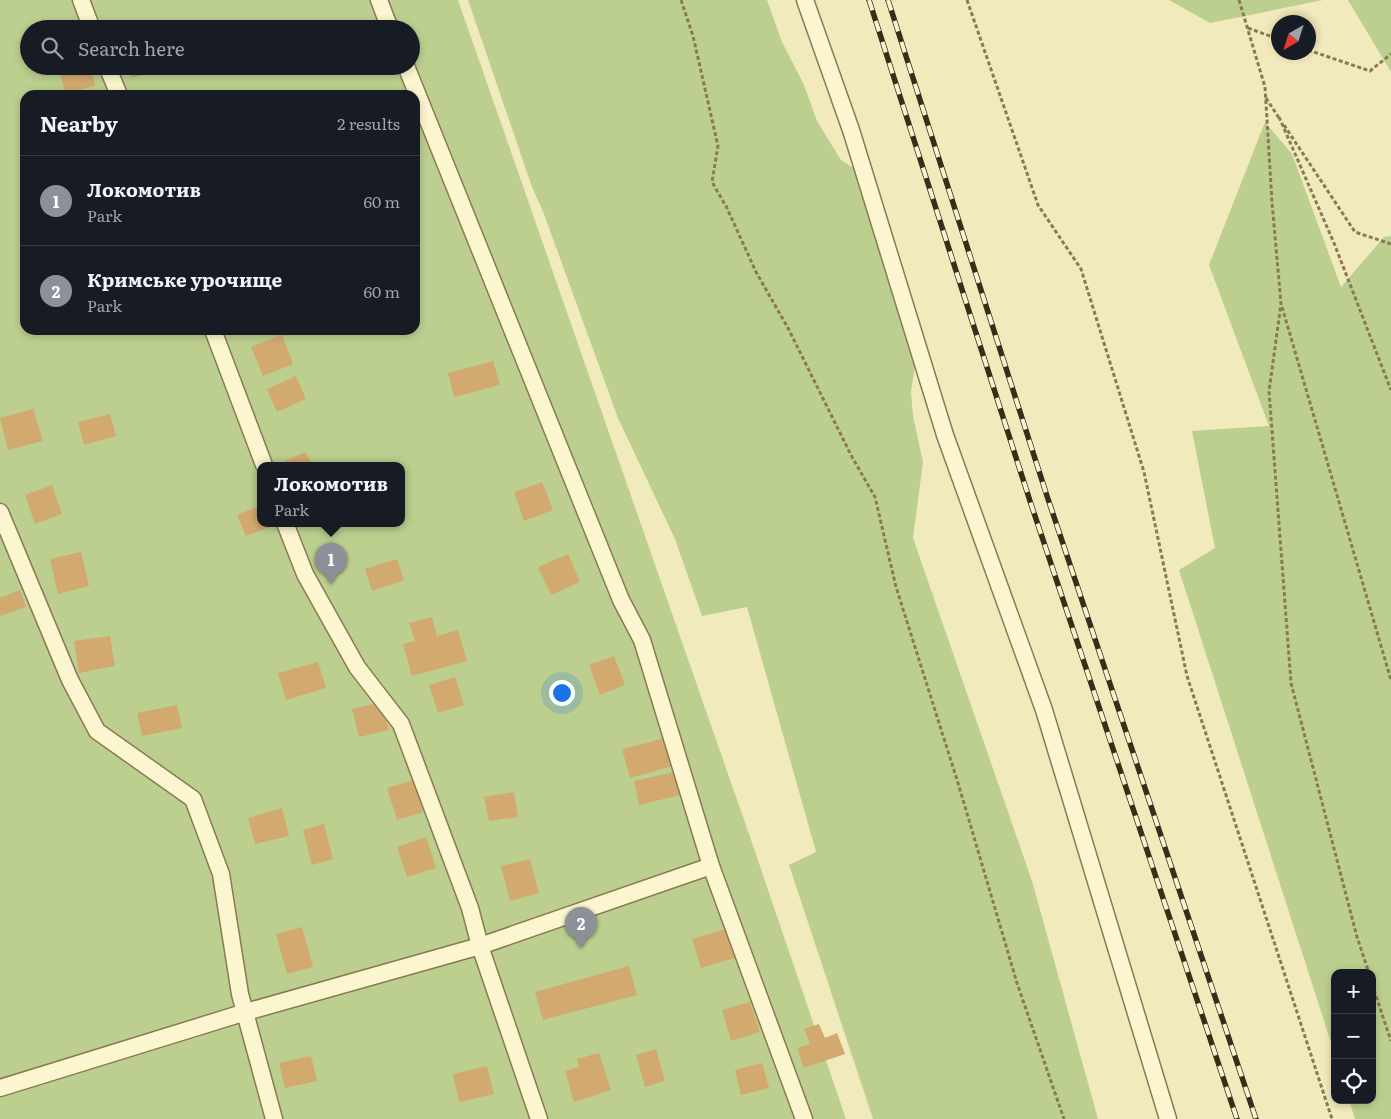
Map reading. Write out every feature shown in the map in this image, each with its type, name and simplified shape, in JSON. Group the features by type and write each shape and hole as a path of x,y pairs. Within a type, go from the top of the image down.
{"lane":[{"path":"80,0 88,20"},
{"path":"379,0 387,20"},
{"path":"805,0 851,130 946,435 1044,710 1168,1119"},
{"path":"111,75 117,90"},
{"path":"410,75 416,90"},
{"path":"420,101 622,600 642,640 711,866 804,1119"},
{"path":"214,335 263,462"},
{"path":"0,512 70,680 97,731 193,799 222,874 240,994 274,1119"},
{"path":"286,527 304,574 357,667 402,724 470,908 480,946 539,1119"},
{"path":"0,1088 246,1012 480,946 711,866"}],"path":[{"path":"681,0 693,36 718,146 712,182 727,208 756,272 788,328 852,457 876,497 896,587 958,783 1017,983 1064,1119"},
{"path":"968,0 1038,205 1082,269 1144,472 1187,676 1332,1119"},
{"path":"1238,0 1265,87 1281,304 1391,680"},
{"path":"1247,28 1271,37"},
{"path":"1316,53 1370,72 1391,54"},
{"path":"1266,98 1355,232 1391,244"},
{"path":"1279,117 1334,243 1391,390"},
{"path":"1281,304 1270,391 1291,683 1357,937 1368,969"},
{"path":"1376,996 1391,1041"}],"green space":[{"path":"0,0 458,0 750,837 846,1119 0,1119"},
{"path":"468,0 767,0 782,42 804,85 817,121 841,160 855,169 916,360 911,391 913,416 923,462 913,538 1032,881 1098,1119 873,1119 789,865 816,852 747,607 702,616 675,539 618,418 544,214 532,187"},
{"path":"1169,0 1323,0 1210,23"},
{"path":"1348,0 1391,0 1391,72"},
{"path":"1265,122 1292,154 1341,287 1384,237 1391,236 1391,1119 1355,1119 1350,1104 1376,1104 1376,969 1331,969 1331,1043 1179,570 1215,548 1192,431 1269,426 1209,265"}],"building":[{"path":"61,75 93,75 95,86 78,90 64,90"},
{"path":"282,335 293,364 263,376 251,347"},
{"path":"493,361 500,385 454,397 448,373"},
{"path":"296,376 306,399 277,412 267,389"},
{"path":"33,409 43,441 8,450 0,418"},
{"path":"110,414 116,436 84,445 78,422"},
{"path":"305,452 310,462 286,462"},
{"path":"542,482 553,510 524,521 514,492"},
{"path":"52,485 62,514 35,524 25,495"},
{"path":"257,507 257,527 270,527 246,536 237,515"},
{"path":"81,552 89,586 58,594 50,559"},
{"path":"568,554 580,582 551,595 538,567"},
{"path":"397,559 404,580 372,591 365,569"},
{"path":"20,590 26,607 0,616 0,598"},
{"path":"432,617 437,636 458,630 467,661 412,676 403,644 415,641 409,623"},
{"path":"110,636 115,666 79,673 74,641"},
{"path":"614,656 625,685 600,695 589,665"},
{"path":"318,662 326,688 286,700 278,673"},
{"path":"455,677 464,705 438,713 429,685"},
{"path":"382,702 389,730 359,737 352,709"},
{"path":"177,705 182,728 142,736 137,713"},
{"path":"665,738 673,766 630,778 622,749"},
{"path":"674,772 680,795 639,805 634,781"},
{"path":"414,780 423,812 397,820 387,788"},
{"path":"514,792 518,817 489,821 484,797"},
{"path":"282,808 289,836 255,844 248,818"},
{"path":"324,824 333,859 312,865 303,830"},
{"path":"426,837 436,868 407,877 397,847"},
{"path":"530,859 539,893 510,901 501,866"},
{"path":"302,927 313,967 287,974 276,934"},
{"path":"726,929 735,958 701,968 692,939"},
{"path":"629,966 637,995 543,1020 535,992"},
{"path":"750,1002 760,1032 731,1041 722,1010"},
{"path":"819,1024 825,1038 837,1033 845,1054 804,1068 797,1048 810,1044 804,1029"},
{"path":"656,1049 665,1081 645,1087 636,1055"},
{"path":"599,1053 611,1090 574,1102 565,1071 579,1067 577,1059"},
{"path":"311,1056 317,1081 285,1088 279,1063"},
{"path":"762,1063 769,1088 741,1095 735,1070"},
{"path":"487,1066 494,1094 459,1102 453,1074"}],"railway":[{"path":"869,0 1030,501 1237,1119"},
{"path":"888,0 1047,496 1256,1119"}],"place":[{"name":"Локомотив","path":"331,584"},
{"name":"Кримське урочище","path":"581,948"}]}
